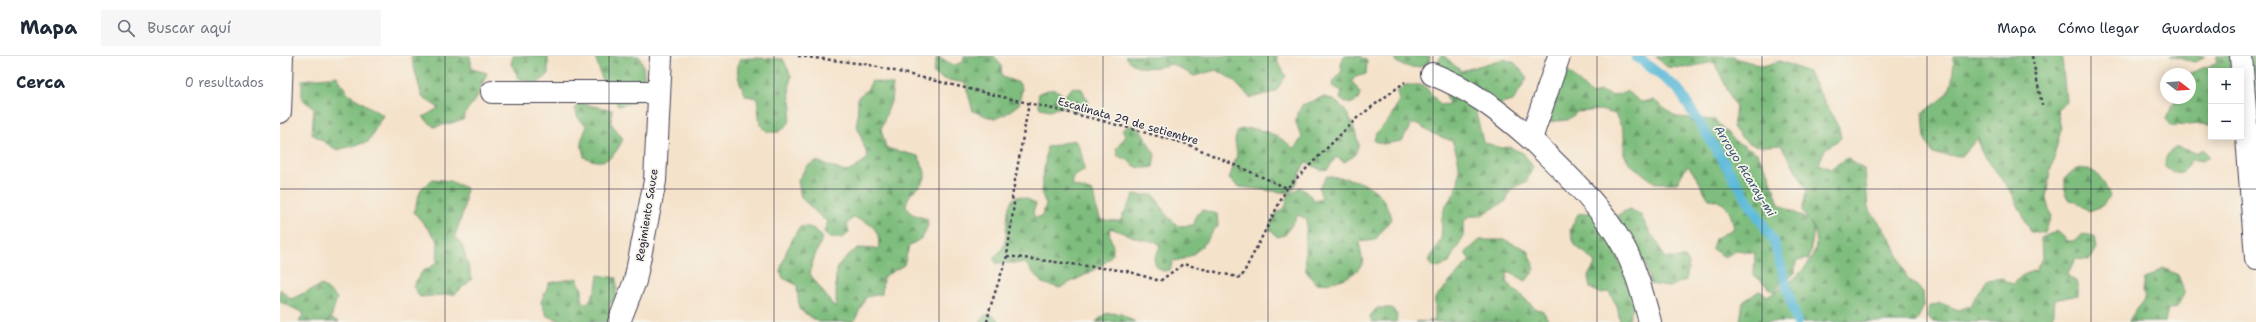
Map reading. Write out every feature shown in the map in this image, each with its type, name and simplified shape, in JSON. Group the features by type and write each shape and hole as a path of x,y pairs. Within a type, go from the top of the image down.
{"street":[{"path":"280,112 282,56"},
{"name":"Regimiento Sauce","path":"619,322 635,281 655,181 661,56"},
{"path":"1531,139 1559,56"},
{"path":"2241,56 2256,258"},
{"path":"1432,74 1459,85 1492,106 1531,139 1599,209 1622,242 1641,290 1650,322"},
{"path":"492,92 659,92"}],"path":[{"name":"Escalinata 29 de setiembre","path":"798,56 865,64 1029,103 1187,144 1287,188"},
{"path":"2032,56 2042,105"},
{"path":"1007,256 1127,271 1160,281 1183,264 1241,278 1287,188 1357,118 1383,97 1407,80 1432,74"},
{"path":"987,322 1007,256 1014,204 1012,197 1029,103"}],"green space":[{"path":"411,56 470,56 472,69 487,73 476,99 467,110 463,120 434,127 423,117 439,108 422,97"},
{"path":"513,56 548,56 548,75 537,84 519,78 511,64"},
{"path":"595,56 639,56 643,66 644,80 638,97 632,102 618,106 612,91 603,82"},
{"path":"964,56 994,56 1001,65 1002,77 1019,83 1022,89 1019,104 1006,114 994,119 973,111 965,83 943,79 933,73 937,57 954,65 963,62"},
{"path":"1125,56 1277,56 1278,62 1286,76 1275,92 1250,98 1232,79 1216,70 1194,76 1172,64 1159,67 1140,67 1134,65"},
{"path":"1344,56 1360,56 1367,61 1366,74 1355,77 1352,81 1360,93 1358,100 1350,104 1340,99 1342,91 1332,86 1333,81 1342,71 1341,64"},
{"path":"1394,56 1430,56 1429,62 1425,65 1413,67 1404,66 1396,62"},
{"path":"1441,56 1444,56 1461,71 1503,59 1515,63 1527,78 1513,101 1501,104 1468,98 1476,113 1483,142 1501,148 1509,147 1523,153 1533,167 1527,181 1511,189 1506,201 1480,216 1470,216 1464,220 1462,239 1449,263 1435,268 1428,262 1441,238 1443,213 1446,204 1455,192 1459,177 1458,159 1452,141 1429,132 1419,124 1411,124 1402,141 1383,144 1374,141 1376,133 1389,120 1399,101 1397,92 1405,85 1424,85 1440,105 1449,104 1442,82 1432,73"},
{"path":"1655,56 1734,56 1735,58 1763,66 1780,61 1808,72 1839,128 1841,138 1825,149 1819,164 1830,169 1847,158 1865,170 1868,208 1891,239 1907,277 1923,292 1924,306 1916,322 1740,322 1743,302 1759,291 1768,296 1778,291 1788,284 1806,266 1813,255 1816,244 1815,233 1810,222 1814,231 1809,259 1796,261 1795,273 1774,292 1754,275 1755,253 1737,250 1725,257 1712,249 1715,239 1734,228 1730,212 1720,202 1709,199 1697,177 1687,166 1677,183 1655,183 1630,164 1624,154 1624,132 1615,114 1600,110 1577,112 1568,120 1547,122 1544,74 1567,70 1592,95 1600,91 1613,96 1626,91 1641,102 1653,100 1676,117 1715,120 1735,141 1757,153 1768,171 1779,204 1808,220 1802,211 1807,189 1781,145 1753,145 1743,139 1733,127 1736,107 1714,62 1684,68 1667,67"},
{"path":"1954,56 2058,56 2062,58 2066,102 2057,109 2061,129 2049,177 2046,198 2051,216 2045,233 2031,232 2012,193 1988,162 1977,139 1962,156 1933,154 1925,139 1923,112 1933,106 1949,90 1953,77"},
{"path":"2169,56 2205,56 2195,62"},
{"path":"2217,56 2254,56 2256,69 2256,107 2252,123 2244,85 2244,68 2208,68 2208,125 2170,126 2166,119 2173,104 2196,104 2196,71 2216,64"},
{"path":"740,59 783,59 791,76 789,92 792,108 789,123 779,132 768,132 760,125 757,98 746,96 740,82 738,64"},
{"path":"337,76 348,94 383,115 368,142 337,150 312,134 314,108 302,99 302,80"},
{"path":"872,81 893,85 891,101 881,129 886,148 918,156 925,175 924,180 912,192 908,198 906,206 912,214 927,219 928,225 923,237 909,246 904,265 883,277 882,294 866,297 854,322 818,322 799,309 797,285 783,278 780,271 787,250 799,227 812,228 822,237 810,274 835,308 836,272 841,262 858,248 878,249 879,242 876,232 869,224 865,221 853,218 847,224 849,233 841,239 828,237 824,232 828,222 801,198 798,180 807,166 817,161 845,172 854,169 868,158 857,125 858,97 867,90"},
{"path":"1073,87 1082,89 1088,102 1085,110 1075,112 1067,106 1050,110 1040,108 1038,102 1039,93 1055,90 1064,96"},
{"path":"1323,97 1338,103 1348,115 1359,145 1354,156 1344,162 1336,157 1328,169 1321,170 1306,162 1290,193 1240,187 1229,179 1237,155 1235,140 1238,130 1254,129 1268,132 1282,139 1294,149 1302,138 1295,120 1302,105"},
{"path":"579,103 612,110 611,123 623,139 620,146 608,159 598,161 584,157 581,141 587,126 578,118 575,109"},
{"path":"1130,125 1139,129 1145,136 1155,154 1153,167 1139,168 1127,159 1122,159 1118,156 1116,149 1126,136 1122,130"},
{"path":"1074,140 1079,146 1083,159 1084,171 1073,177 1071,185 1093,192 1096,207 1101,220 1120,221 1134,195 1154,195 1168,217 1178,226 1194,225 1196,215 1203,210 1217,214 1218,225 1194,253 1181,260 1173,261 1170,270 1162,271 1156,266 1154,259 1160,247 1157,242 1140,239 1110,228 1113,249 1112,255 1107,261 1091,272 1060,288 1042,283 1025,263 996,263 994,258 1004,245 1006,237 1007,218 1011,201 1016,197 1024,198 1036,204 1033,212 1035,218 1042,216 1046,204 1041,192 1047,147"},
{"path":"2177,147 2196,153 2203,149 2209,156 2205,160 2191,160 2183,172 2173,173 2165,167 2165,160 2167,155"},
{"path":"2076,168 2090,170 2101,179 2110,196 2102,206 2089,211 2078,203 2068,199 2065,193 2065,178"},
{"path":"1327,176 1349,179 1368,186 1382,198 1391,219 1375,240 1359,242 1363,263 1359,269 1348,277 1336,281 1316,284 1306,271 1305,244 1307,219 1298,215 1285,235 1277,237 1269,229 1275,215 1286,206 1287,197 1300,187 1315,200 1322,199 1319,188"},
{"path":"433,179 450,181 466,188 464,209 455,236 462,245 472,279 455,294 420,297 413,286 422,272 437,263 438,241 414,212 421,189"},
{"path":"1629,209 1640,214 1650,233 1658,243 1664,258 1686,258 1689,264 1686,280 1669,287 1650,284 1644,261 1634,256 1631,238 1622,230 1618,215"},
{"path":"1594,212 1603,221 1635,301 1629,318 1631,322 1620,322 1617,306 1609,292 1600,293 1590,288 1588,276 1595,264 1588,255 1576,246 1573,240 1570,230 1578,214"},
{"path":"2057,231 2068,241 2074,241 2083,234 2094,236 2096,248 2089,260 2075,259 2067,275 2078,283 2078,295 2054,300 2052,322 1933,322 1927,315 1929,307 1940,303 1959,310 1970,306 1986,280 2002,278 2012,284 2023,275 2036,270 2042,258 2041,238"},
{"path":"1480,240 1505,240 1528,250 1535,269 1526,281 1508,271 1506,282 1535,308 1543,311 1549,322 1415,322 1435,321 1435,298 1470,260 1465,253"},
{"path":"2163,268 2178,275 2185,292 2177,307 2168,310 2165,322 2129,322 2145,299 2143,291 2145,279"},
{"path":"598,275 617,278 616,297 609,305 611,322 564,322 547,316 541,302 549,283 577,278 582,290 582,302 588,303 596,289"},
{"path":"322,285 337,298 331,318 339,322 299,322 304,313 280,302 280,289 291,299"},
{"path":"1377,308 1392,308 1397,315 1396,322 1372,322 1370,316"},
{"path":"991,314 1000,322 980,322 985,315"},
{"path":"1105,314 1121,314 1135,322 1096,322"}],"waterway":[{"name":"Arroyo Acaray-mi","path":"1636,56 1678,89 1774,242 1797,322"}]}
